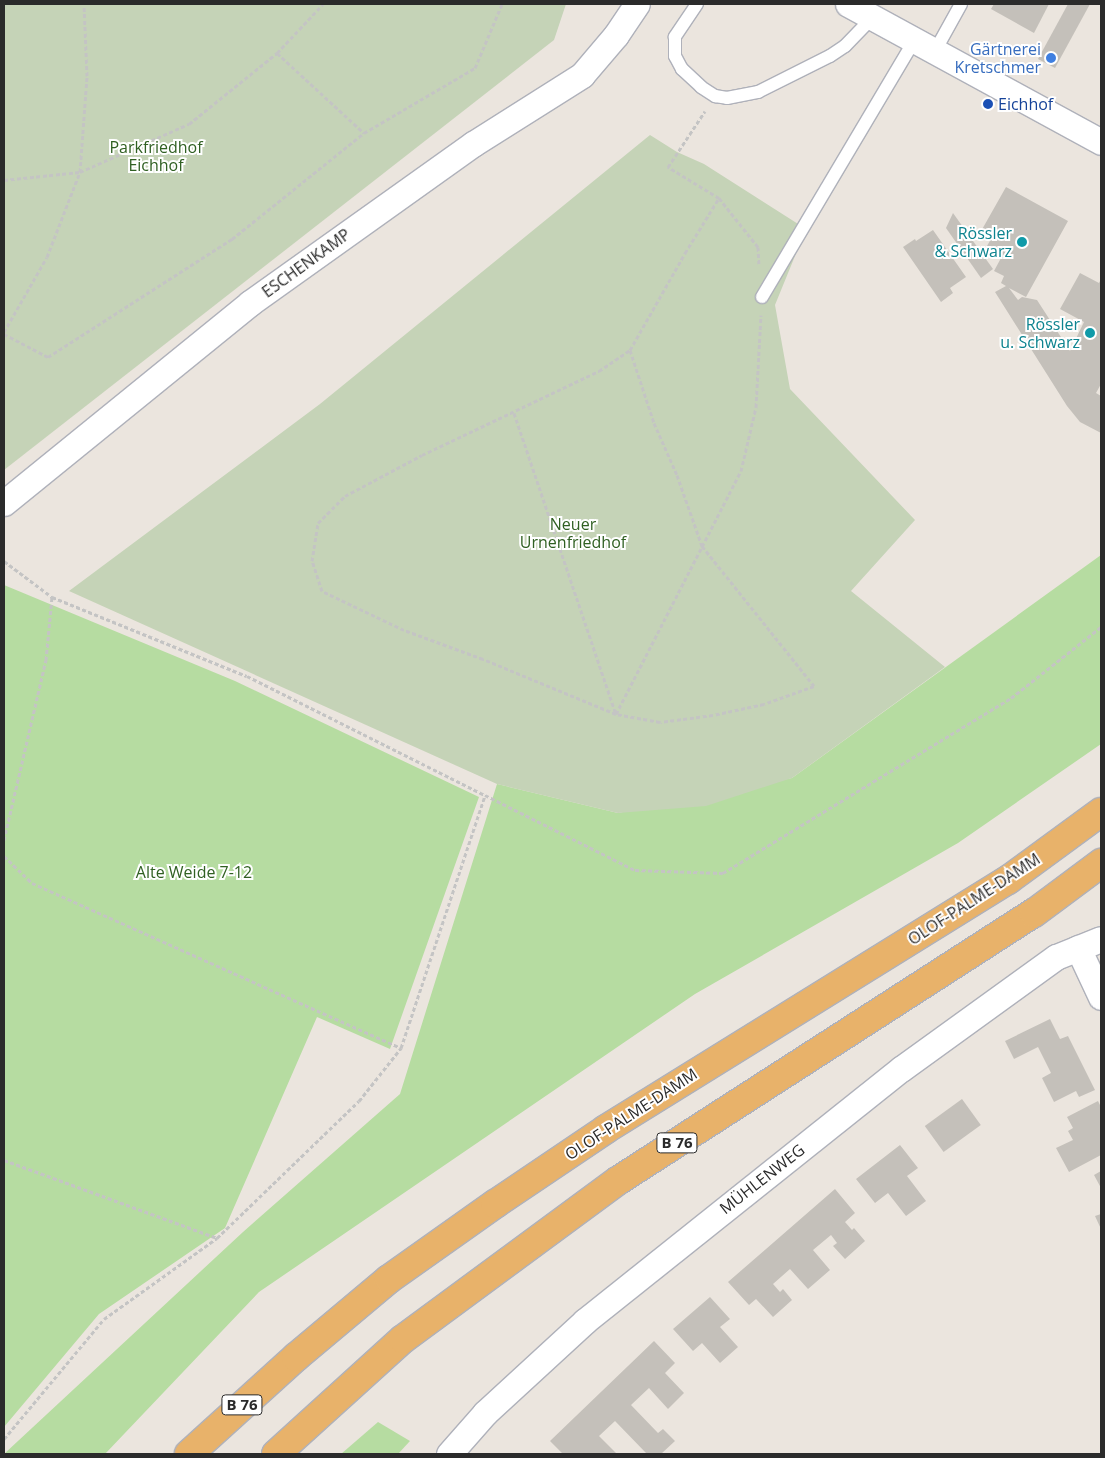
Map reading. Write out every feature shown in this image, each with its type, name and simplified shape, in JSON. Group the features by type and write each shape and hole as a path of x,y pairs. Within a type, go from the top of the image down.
{"highway":[{"name":"OLOF-PALME-DAMM","path":"188,1454 296,1357 389,1280 495,1204 606,1129 1008,880 1101,812"},
{"name":"B 76","path":"276,1454 403,1339 620,1180 1034,913 1101,862"}],"street":[{"name":"ESCHENKAMP","path":"4,503 250,303 473,144 582,75 616,35 637,4"},
{"path":"848,4 1101,142"},
{"name":"MÜHLENWEG","path":"449,1454 492,1407 586,1321 648,1269 901,1069 1039,968 1056,957 1101,939"},
{"path":"1078,948 1101,996"}],"lane":[{"path":"697,4 675,37 673,45 675,56 690,78 715,96 740,97 781,83 845,46 873,17"},
{"path":"762,297 925,45 961,4"}],"path":[{"path":"84,4 87,76 80,172 47,257 4,333 48,357 232,239 364,133 475,68 502,4"},
{"path":"4,180 80,172 189,124 276,53 323,4"},
{"path":"276,53 364,133"},
{"path":"616,714 741,471 756,407 762,297 758,247 719,198 668,167 715,96"},
{"path":"630,350 654,423 677,474 702,546 814,686 764,704 713,715 660,722 616,714 483,659 404,630 322,591 312,561 318,523 345,496 422,455 514,413 599,371 630,350 685,253 719,198"},
{"path":"514,413 616,714"},
{"path":"4,562 52,597 247,676 635,870 723,873 1010,698 1101,627"},
{"path":"4,840 46,660 52,597"},
{"path":"4,1439 104,1319 217,1238 359,1101 401,1048 485,794"},
{"path":"4,856 32,883 401,1048"},
{"path":"4,1160 217,1238"}],"green space":[{"name":"Parkfriedhof Eichhof","path":"4,4 566,4 554,40 4,470"},
{"name":"Neuer Urnenfriedhof","path":"650,135 677,152 704,164 806,229 775,305 790,389 915,520 851,591 945,667 792,778 706,806 618,813 497,784 69,591 320,404"},
{"path":"1101,555 1101,744 958,843 695,994 259,1292 105,1454 4,1454 243,1232 400,1094 497,784 618,813 792,778"},
{"name":"Alte Weide 7-12","path":"4,585 235,681 479,797 390,1049 317,1017 225,1228 99,1314 4,1427"},
{"path":"378,1422 410,1441 398,1454 341,1454"}],"building":[{"path":"994,4 1049,4 1034,33 991,9"},
{"path":"1068,4 1090,4 1055,68 1038,59"},
{"path":"1006,187 1068,221 1026,297 1009,288 1018,300 1022,297 1037,300 1070,351 1084,322 1060,309 1080,273 1099,283 1101,279 1101,384 1096,393 1101,396 1101,433 1080,422 1067,406 995,292 1006,286 1001,283 1004,276 994,271 1001,258 993,255 987,246 991,239 980,233"},
{"path":"953,213 993,269 981,278 946,228"},
{"path":"933,230 966,277 950,288 953,293 941,302 903,247"},
{"path":"1050,1019 1060,1039 1068,1036 1095,1090 1079,1097 1076,1091 1054,1102 1042,1078 1051,1073 1038,1047 1014,1059 1005,1041"},
{"path":"962,1099 981,1125 944,1152 925,1126"},
{"path":"1098,1101 1101,1107 1101,1155 1069,1172 1056,1148 1073,1140 1068,1131 1073,1128 1067,1117"},
{"path":"900,1145 918,1168 907,1176 926,1201 906,1216 888,1193 875,1203 856,1179"},
{"path":"1101,1171 1101,1188 1094,1175"},
{"path":"835,1189 855,1213 845,1222 852,1230 854,1228 865,1241 845,1259 833,1246 837,1243 831,1235 813,1250 830,1270 808,1289 790,1269 773,1284 780,1292 783,1289 792,1300 773,1317 756,1299 749,1305 728,1282"},
{"path":"1101,1214 1101,1229 1095,1216"},
{"path":"710,1297 730,1319 720,1327 738,1347 720,1363 702,1343 693,1351 673,1329"},
{"path":"654,1341 675,1363 665,1373 684,1393 668,1409 649,1388 631,1405 658,1433 663,1429 675,1441 661,1454 647,1454 615,1421 599,1436 617,1454 563,1454 550,1441"}],"place":[{"name":"Gärtnerei Kretschmer","path":"1051,58"},
{"name":"Eichhof","path":"988,104"},
{"name":"Rössler & Schwarz","path":"1022,242"},
{"name":"Rössler u. Schwarz","path":"1090,333"}]}
